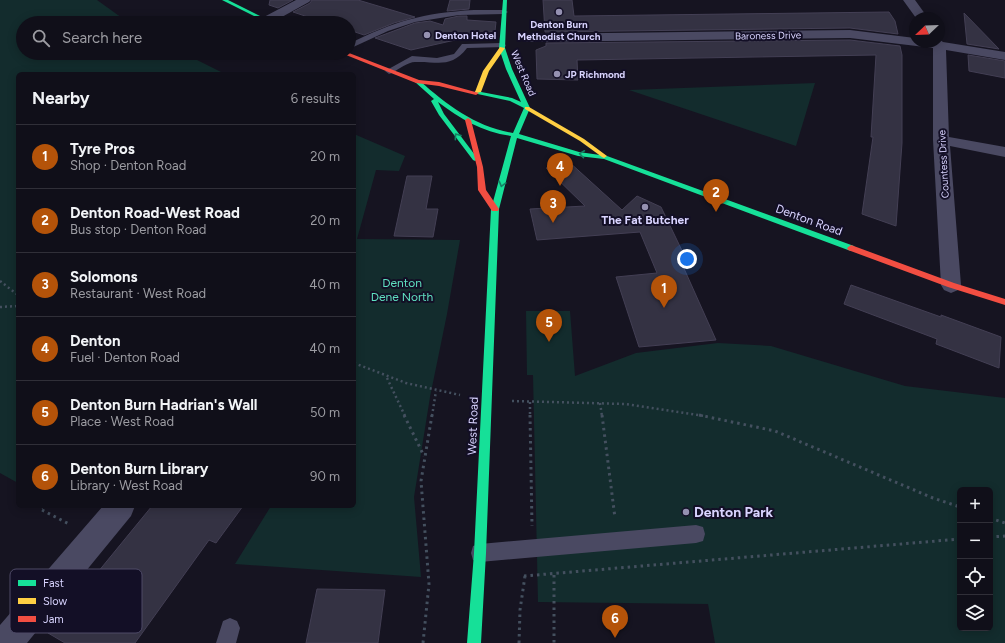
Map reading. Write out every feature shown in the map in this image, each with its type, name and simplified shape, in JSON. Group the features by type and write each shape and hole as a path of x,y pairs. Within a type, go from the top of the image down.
{"main road":[{"path":"224,0 257,16"},
{"name":"West Road","path":"474,643 480,553 495,209 514,136 527,108 509,69 502,47 505,0"},
{"name":"West Road","path":"476,94 486,71 502,47"},
{"path":"356,58 418,82 439,84 463,80"},
{"path":"509,69 527,86"},
{"path":"474,76 486,71"},
{"path":"418,82 433,97 441,114 480,167"},
{"name":"Denton Road","path":"439,84 476,94 512,100 568,132 605,157 951,286 1005,302"},
{"name":"Denton Road","path":"433,97 487,129 578,154 605,157"},
{"path":"548,109 568,132"},
{"path":"467,117 480,167 482,190 495,209"},
{"path":"534,151 559,149"},
{"path":"508,159 520,153"}],"street":[{"path":"280,16 305,0"},
{"path":"908,0 917,12"},
{"name":"Baroness Drive","path":"529,38 850,34 909,41"},
{"name":"Baroness Drive","path":"945,45 1005,56"},
{"name":"Countess Drive","path":"938,48 941,140 951,286"},
{"path":"941,140 1005,152"},
{"path":"67,569 119,508"},
{"path":"6,643 14,633"}],"lane":[{"path":"356,44 386,29 432,15 504,12"},
{"path":"389,71 412,59 448,59 457,56 465,46 502,47"},
{"path":"480,553 696,534"}],"path":[{"path":"0,281 16,293"},
{"path":"0,307 16,306"},
{"path":"356,364 386,377 436,391 421,480 429,584 422,643"},
{"path":"386,377 424,457"},
{"path":"519,643 520,610 524,576 532,549 530,402 626,404 687,412 775,431 933,498 957,506"},
{"path":"600,403 622,568"},
{"path":"40,508 93,538"},
{"path":"993,519 1005,523"},
{"path":"993,536 1005,536"},
{"path":"524,576 830,548 957,539"},
{"path":"554,574 554,643"}],"green space":[{"path":"0,0 97,0 119,16 16,16 16,60 197,60 221,72 16,72 16,482 0,473"},
{"path":"815,83 796,146 629,90"},
{"name":"Denton Dene North","path":"356,135 405,156 399,171 376,170 357,239 460,240 430,397 414,497 421,577 235,564 270,508 356,508"},
{"path":"526,311 570,311 575,376 636,353 718,343 771,346 905,386 1005,398 1005,643 715,643 708,604 538,602 533,375 527,375"}],"building":[{"path":"270,0 293,0 278,8 269,5"},
{"path":"312,0 358,0 415,17 394,23 364,35 356,32 356,16 305,16 293,12 310,3"},
{"path":"450,0 470,0 469,9 447,11"},
{"path":"543,0 572,0 574,16 889,12 895,21 898,34 850,28 545,32"},
{"path":"964,13 999,49 967,44"},
{"name":"Denton Hotel","path":"467,16 467,20 496,22 495,31 411,50 375,38 415,23 430,21 443,25 445,19"},
{"path":"850,40 900,46 902,55 902,143 896,226 862,214 873,137 871,137 876,55 577,60 578,80 537,79 536,50 546,46 546,43"},
{"path":"968,55 1005,61 1005,78 969,71"},
{"path":"568,161 622,210 637,196 661,207 688,263 682,264 716,340 639,347 616,277 657,273 640,232 537,240 530,209 585,206 546,168"},
{"path":"407,176 432,176 426,209 438,209 433,237 394,236"},
{"path":"851,285 1001,337 999,368 936,344 937,339 844,304"},
{"path":"150,508 242,508 216,543 209,540 135,643 65,643 48,633 142,633 142,569 100,569"},
{"path":"317,589 385,590 378,643 306,643"}],"traffic: fast":[{"path":"224,0 257,16"},
{"path":"418,82 451,109 475,124 501,133 515,135 527,108 509,69 502,48 505,0"},
{"path":"476,93 512,100 526,107"},
{"path":"434,101 441,114 475,159"},
{"path":"515,135 578,154 605,157 851,248"},
{"path":"474,643 480,553 495,209 514,136"}],"traffic: slow":[{"path":"478,92 486,71 502,48"},
{"path":"527,108 582,140 604,156"}],"traffic: jam":[{"path":"356,58 418,82 439,84 476,93"},
{"path":"468,120 480,167 482,190 495,209"},
{"path":"851,248 951,285 1005,302"}],"place":[{"name":"Denton Burn Methodist Church","path":"559,12"},
{"name":"Denton Hotel","path":"427,35"},
{"name":"JP Richmond","path":"557,74"},
{"name":"Denton","path":"560,186"},
{"name":"The Fat Butcher","path":"645,207"},
{"name":"Denton Road-West Road","path":"716,212"},
{"name":"Solomons","path":"553,223"},
{"name":"Tyre Pros","path":"664,308"},
{"name":"Denton Burn Hadrian's Wall","path":"549,342"},
{"name":"Denton Park","path":"686,512"},
{"name":"Denton Burn Library","path":"615,638"}]}
